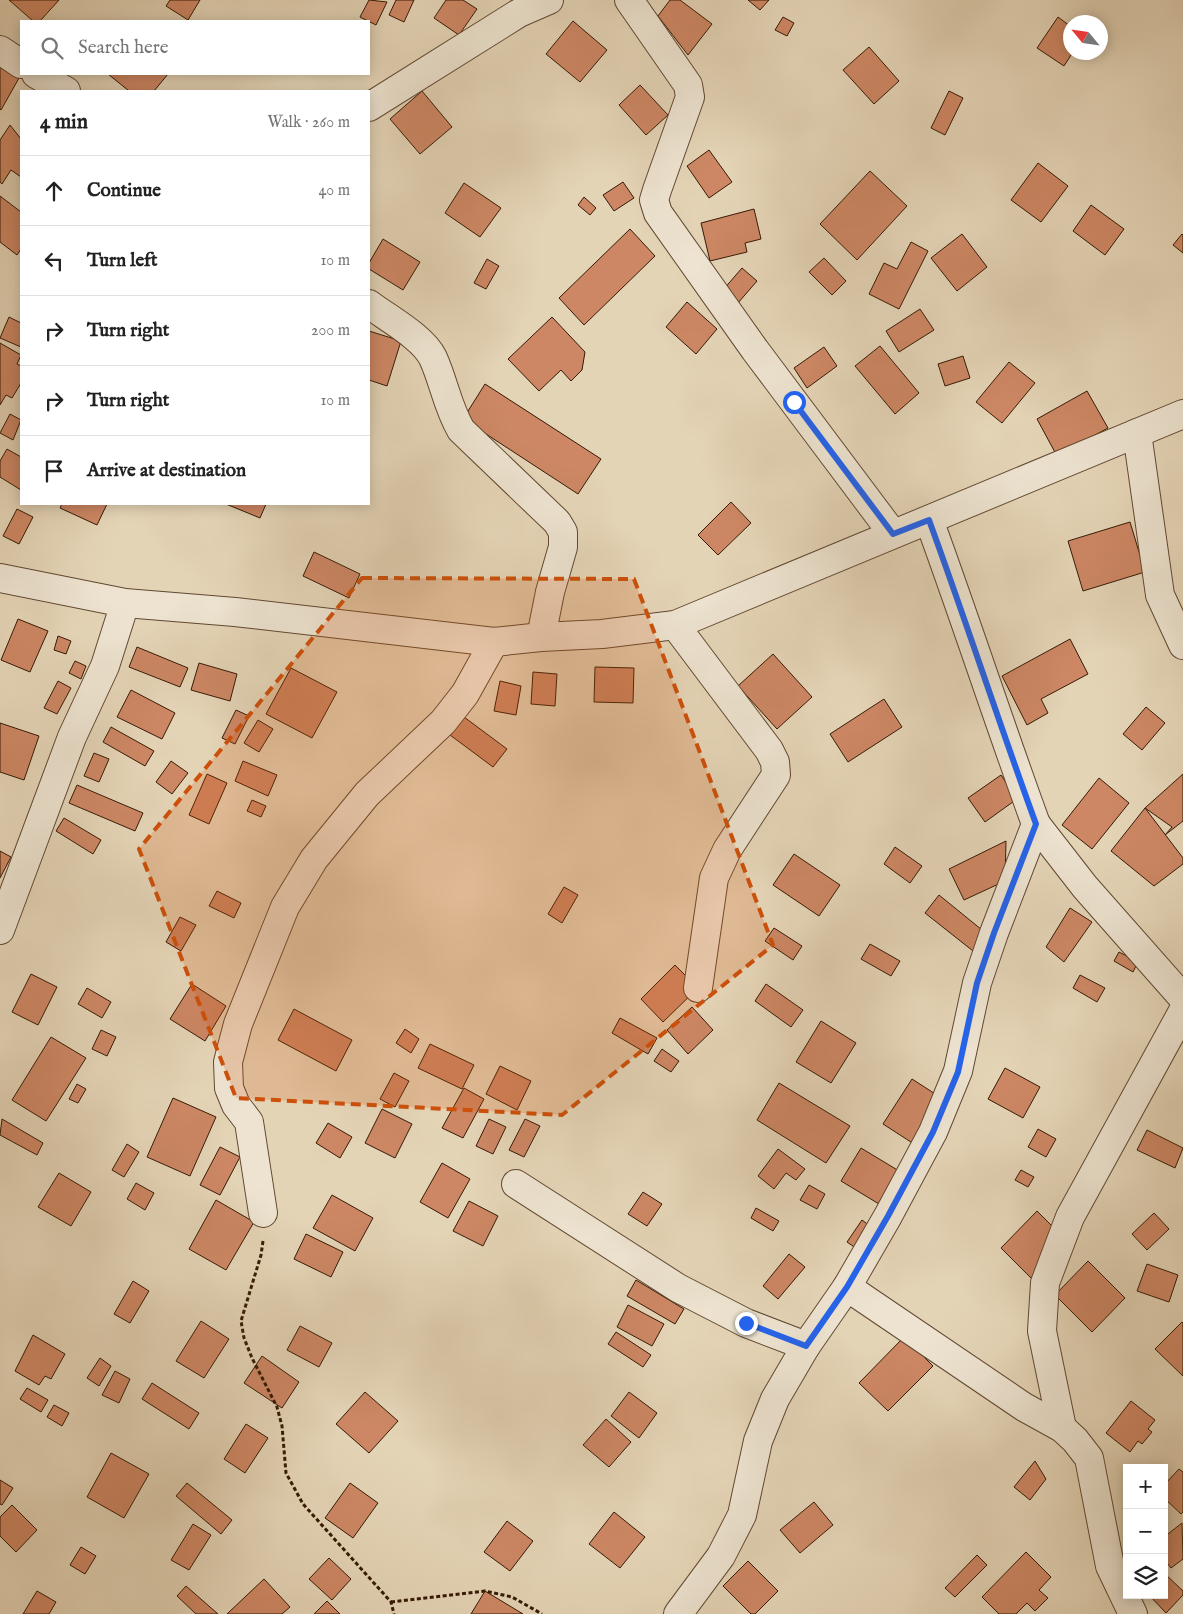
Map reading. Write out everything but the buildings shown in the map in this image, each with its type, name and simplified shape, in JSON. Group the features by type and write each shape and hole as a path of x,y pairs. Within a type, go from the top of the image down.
{"street":[{"path":"370,106 519,13 549,0"},
{"path":"629,0 688,85 690,97 654,200 658,213 756,350 893,534"},
{"path":"0,50 20,63"},
{"path":"38,75 64,90"},
{"path":"370,305 406,328 433,356 450,411 461,430 556,522 563,532 563,547 541,637"},
{"path":"0,578 125,603 234,612 494,642 541,637 602,634 675,625 1183,414"},
{"path":"1137,433 1160,595 1183,645"},
{"path":"929,520 960,602 994,711 1036,824 1085,887 1183,998"},
{"path":"0,930 72,737 105,666 125,603"},
{"path":"675,625 769,750 775,762 776,775 726,850 714,878 698,988"},
{"path":"263,1213 249,1122 236,1105 230,1088 228,1062 238,1024 285,908 314,859 367,794 443,722 465,694 494,642"},
{"path":"678,1614 721,1556 742,1515 758,1440 775,1399 806,1346 847,1287 933,1132 958,1072 977,983 1036,824"},
{"path":"1062,1428 1042,1331 1046,1283 1070,1218 1183,1011"},
{"path":"516,1184 678,1288 746,1323 806,1346"},
{"path":"847,1287 1024,1408 1062,1428 1075,1440 1089,1458 1110,1566 1133,1614"}],"path":[{"path":"263,1213 264,1232 261,1255 241,1321 249,1351 278,1407 282,1426 286,1473 303,1504 391,1602 394,1614"},
{"path":"391,1602 485,1591 512,1597 542,1614"}],"highlighted area":[{"path":"362,578 634,579 773,945 562,1115 236,1098 139,849"}],"route":[{"path":"746,1323 806,1346 847,1287 933,1132 958,1072 977,983 1036,824 994,711 960,602 929,520 893,534 794,402"}]}
